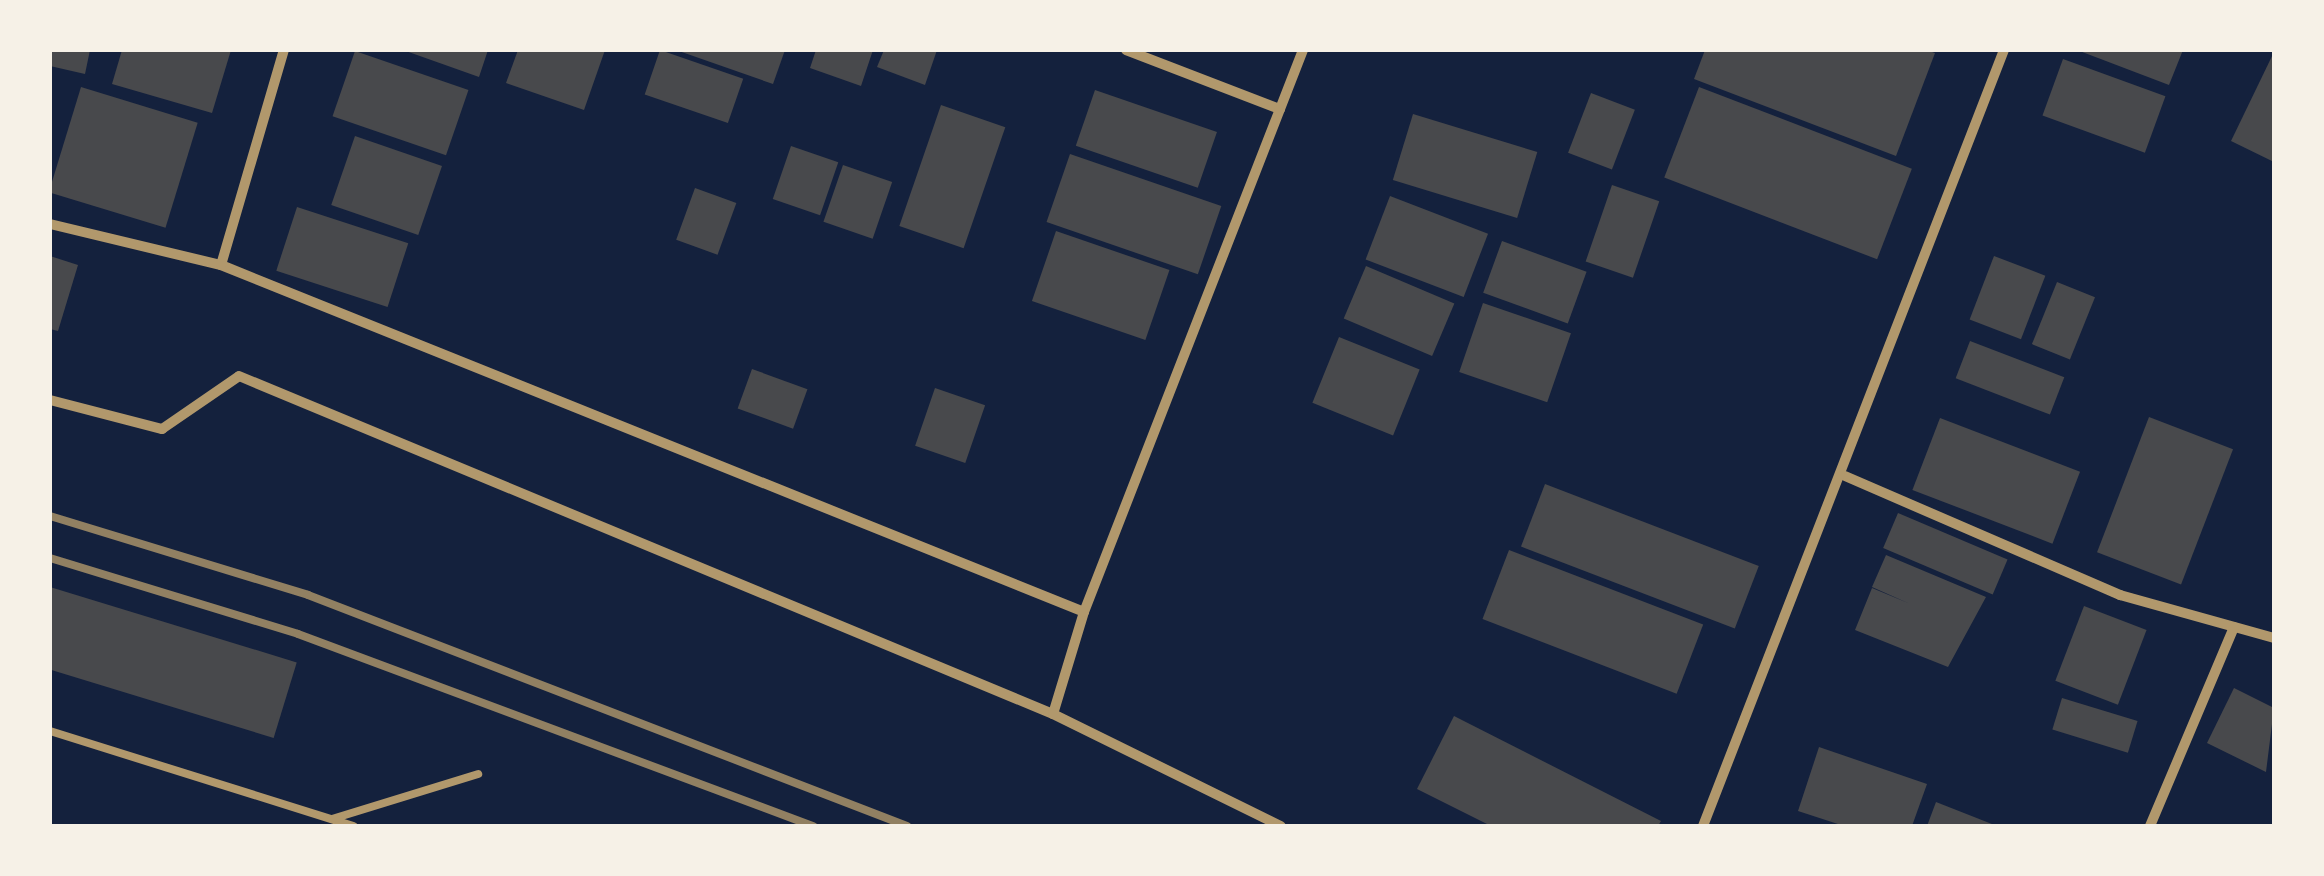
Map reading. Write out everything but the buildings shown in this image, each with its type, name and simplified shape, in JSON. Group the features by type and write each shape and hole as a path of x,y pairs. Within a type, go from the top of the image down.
{"street":[{"path":"221,264 284,50"},
{"path":"1126,50 1280,109"},
{"path":"1053,714 1084,612 1303,50"},
{"path":"1703,826 1845,476 2004,50"},
{"path":"50,224 221,264 1084,612"},
{"path":"50,400 162,429 239,376 1053,714 1281,826"},
{"path":"1845,476 2120,594 2274,638"},
{"path":"2150,826 2234,627"}],"lane":[{"path":"50,731 354,826"},
{"path":"332,819 478,774"}],"railway":[{"path":"50,516 308,595 907,826"},
{"path":"50,558 298,634 813,826"}]}
